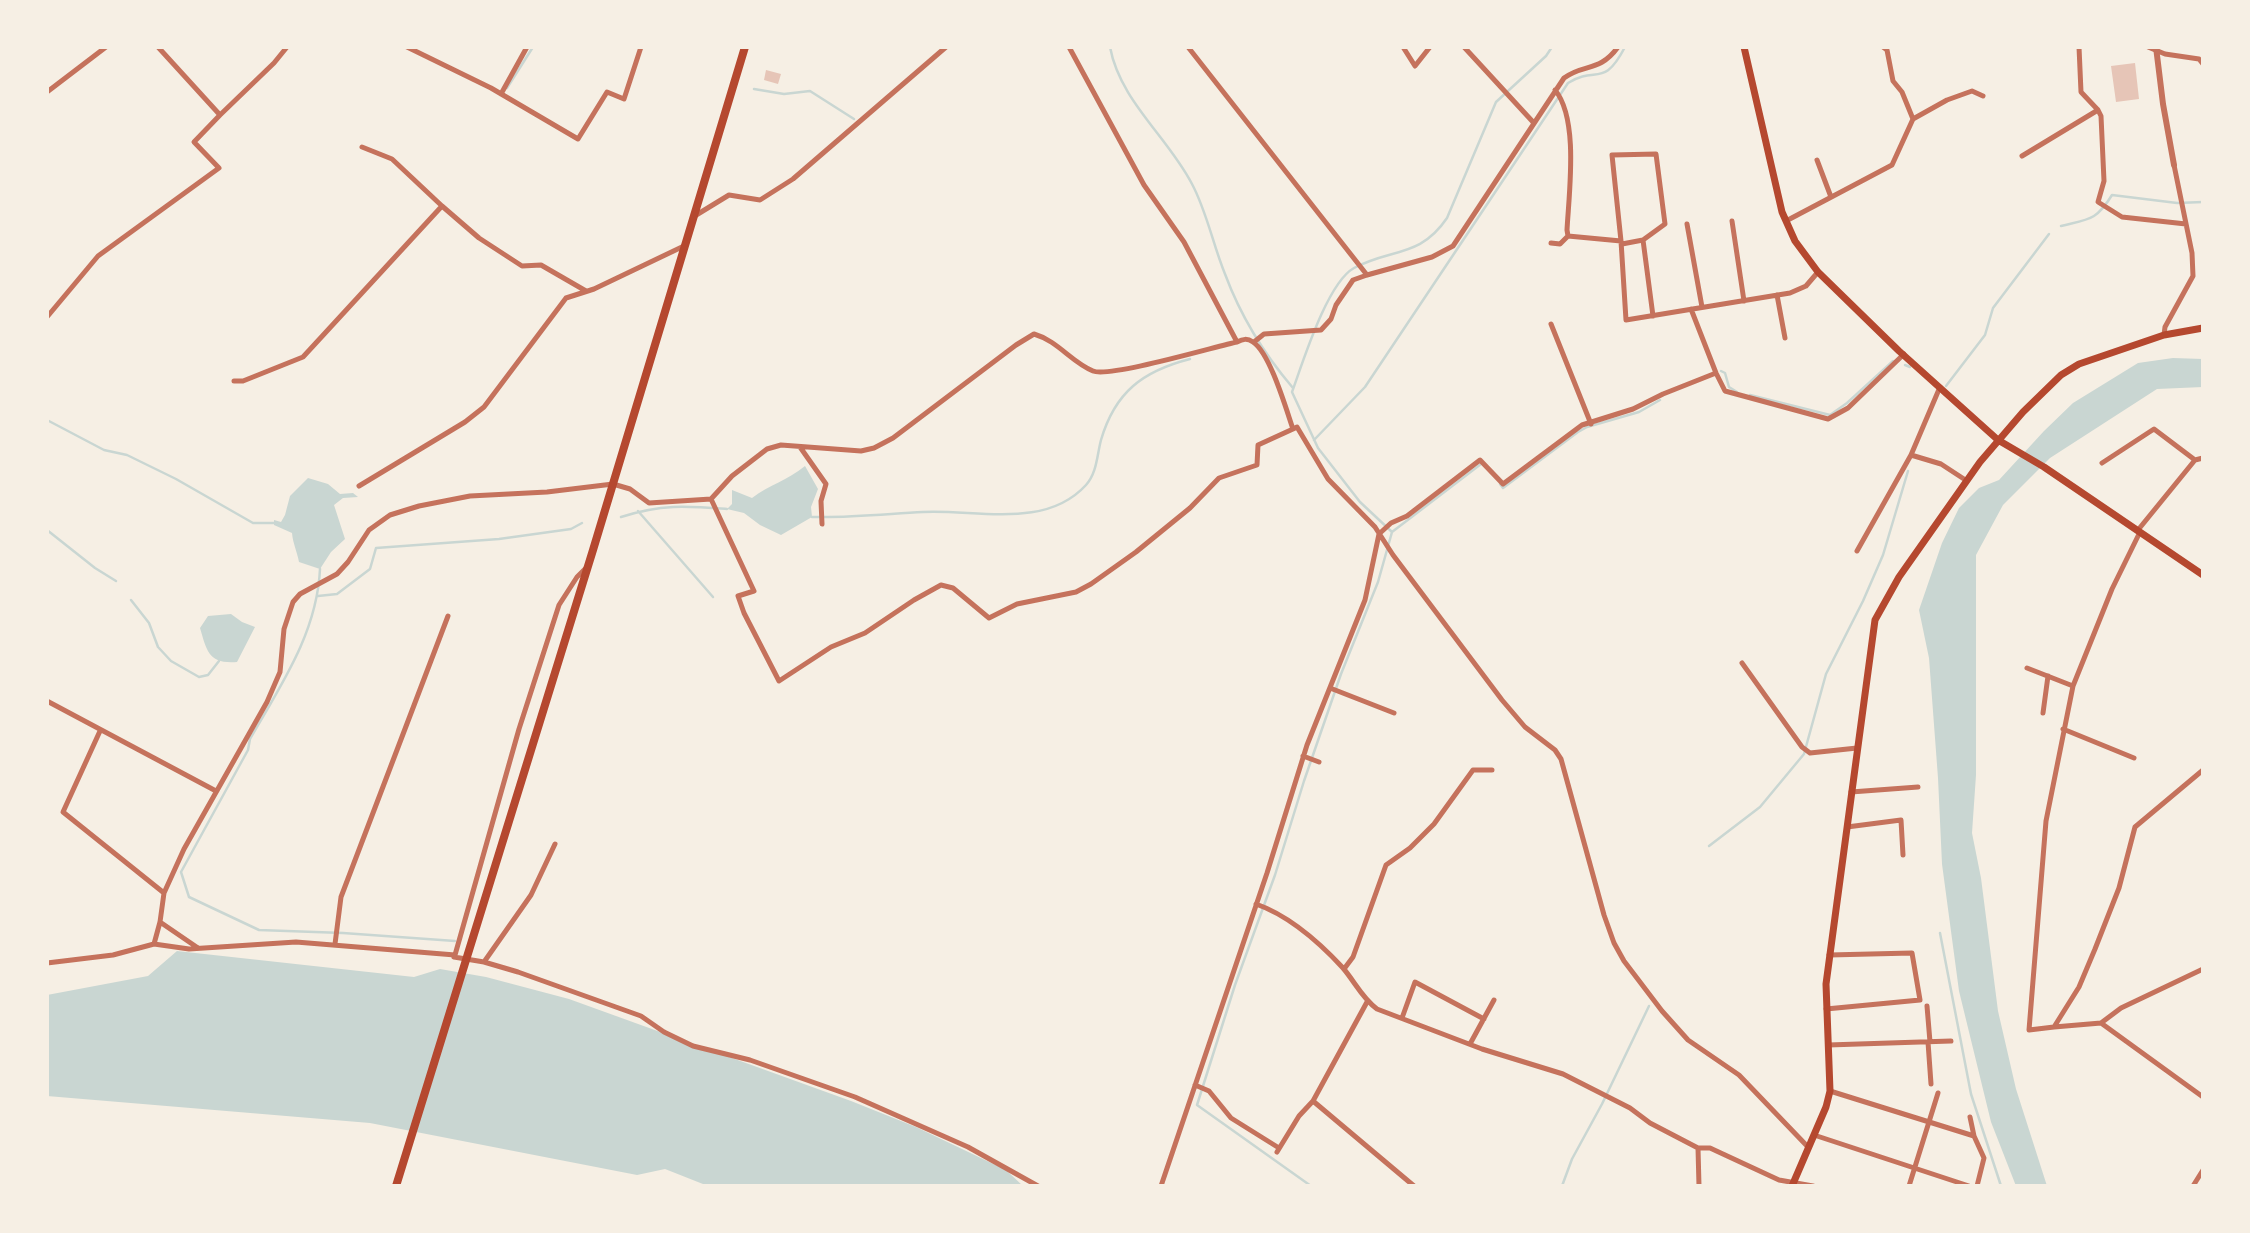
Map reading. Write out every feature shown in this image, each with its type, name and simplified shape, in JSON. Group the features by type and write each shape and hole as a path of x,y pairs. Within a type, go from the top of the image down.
{"main road":[{"path":"396,1186 745,47"},
{"path":"1744,47 1786,221 1795,241 1818,272 1998,440 2044,467 2203,575"},
{"path":"1792,1184 1826,1108 1830,1091 1826,1009 1829,955 1875,620 1899,577 1998,440 2061,375 2079,364 2164,335 2203,328"}],"street":[{"path":"47,92 106,47"},
{"path":"158,47 220,115"},
{"path":"47,317 98,256 219,168 194,142 287,47"},
{"path":"407,47 501,94 578,139 607,92 624,99 641,47"},
{"path":"501,94 527,47"},
{"path":"693,217 729,195 760,200 793,179 946,47"},
{"path":"1069,47 1144,185 1184,242 1237,342"},
{"path":"1188,47 1364,272"},
{"path":"1403,47 1415,66 1430,47"},
{"path":"1464,47 1533,122"},
{"path":"1255,341 1261,335 1321,330 1331,319 1336,305 1353,281 1364,272 1432,257 1453,246 1533,122 1570,73 1593,68 1605,62 1618,47"},
{"path":"1884,47 1887,50 1893,81 1902,92 1913,119"},
{"path":"2079,47 2081,92 2101,116 2104,181 2098,202 2122,217 2186,225"},
{"path":"2148,47 2199,59 2203,64"},
{"path":"2157,49 2162,104 2192,253 2193,276 2165,327 2164,335"},
{"path":"1556,91 1562,99 1570,131 1569,236"},
{"path":"1786,221 1892,165 1913,119 1947,100 1972,91 1983,96"},
{"path":"2022,156 2098,110"},
{"path":"362,147 393,159 479,238 522,265 541,265 586,291"},
{"path":"1551,243 1560,244 1569,236 1621,242 1643,240 1665,224 1656,154 1612,155 1621,242 1626,320 1790,293 1806,286 1818,272"},
{"path":"1817,160 1831,197"},
{"path":"234,381 243,382 303,357 442,206"},
{"path":"1732,221 1744,300"},
{"path":"1687,224 1702,307"},
{"path":"1643,240 1653,316"},
{"path":"359,486 465,422 484,407 566,298 684,246"},
{"path":"1777,295 1785,338"},
{"path":"1691,309 1725,391 1828,419 1848,408 1904,355"},
{"path":"1551,324 1591,424"},
{"path":"154,943 164,892 194,828 267,702 280,672 284,629 293,602 300,594 337,574 369,530 384,518 419,506 470,496 547,492 613,484 630,489 649,503 711,499 732,476 768,449 781,445 850,452 874,448 893,438 1034,334 1046,338 1096,373 1130,368 1244,339 1255,341"},
{"path":"1255,341 1277,382 1293,429"},
{"path":"1161,1186 1257,904 1303,756 1365,600 1381,532 1391,523 1407,516 1480,460 1503,484 1577,428 1633,409 1716,373"},
{"path":"1857,551 1911,455 1940,387"},
{"path":"711,499 754,591 738,596 744,613 779,681 831,647 865,633 941,585 953,589 989,618 1017,604 1083,588 1136,552 1190,508 1219,478 1257,464 1258,445 1297,428 1328,479 1381,532 1390,550 1502,700 1525,727 1555,750 1561,759 1604,915 1624,961 1688,1040 1739,1075 1808,1147"},
{"path":"2102,463 2154,429 2200,459 2139,531 2112,589 2073,686 2046,821 2029,1030 2101,1023 2121,1008 2203,969"},
{"path":"800,447 826,484 821,501 822,524"},
{"path":"1911,455 1941,464 1967,481"},
{"path":"455,955 519,729 559,605 577,577 587,567"},
{"path":"335,944 341,897 448,617"},
{"path":"1742,663 1810,753 1857,748"},
{"path":"2027,668 2073,686"},
{"path":"2043,713 2048,676"},
{"path":"1330,688 1394,713"},
{"path":"47,701 216,791"},
{"path":"2063,729 2134,758"},
{"path":"100,731 63,812 164,892"},
{"path":"1303,756 1319,762"},
{"path":"1344,969 1353,957 1386,865 1410,848 1434,824 1473,770 1492,769"},
{"path":"2054,1027 2079,987 2095,949 2119,888 2135,827 2203,770"},
{"path":"1851,792 1918,787"},
{"path":"1847,827 1901,820 1903,855"},
{"path":"484,962 531,895 555,844"},
{"path":"1257,904 1269,909 1313,939 1344,969 1367,1002 1377,1009 1470,1044 1563,1074 1630,1108 1650,1123 1698,1148 1710,1149 1779,1180 1813,1186"},
{"path":"160,922 199,948"},
{"path":"47,963 113,955 154,943 174,948 199,948 296,942 455,955 454,957 484,962 641,1016 664,1032 693,1046 750,1060 855,1097 968,1147 1038,1186"},
{"path":"1826,1009 1920,1000 1912,953 1829,955"},
{"path":"1402,1018 1415,982 1484,1019"},
{"path":"1470,1044 1494,1000"},
{"path":"1195,1085 1209,1091 1231,1118 1278,1150 1299,1116 1313,1101 1367,1002"},
{"path":"1927,1006 1931,1084"},
{"path":"2101,1023 2203,1097"},
{"path":"1828,1045 1951,1041"},
{"path":"1830,1091 1974,1136"},
{"path":"1909,1186 1938,1093"},
{"path":"1313,1101 1414,1186"},
{"path":"1970,1117 1974,1136 1984,1158 1977,1186"},
{"path":"1814,1135 1969,1186"},
{"path":"1698,1148 1699,1186"},
{"path":"2193,1186 2203,1170"}],"shaded area":[{"path":"2173,358 2203,359 2203,387 2157,389 2050,458 2003,505 1976,555 1976,775 1972,833 1981,878 1998,1011 2016,1089 2047,1186 2016,1186 1991,1122 1959,991 1942,864 1929,658 1919,610 1942,543 1959,508 1979,488 1999,480 2073,403 2138,363"},
{"path":"805,466 818,489 811,507 812,517 781,535 760,525 744,513 727,509 732,504 732,490 752,498"},
{"path":"308,478 328,484 340,494 353,493 358,497 343,498 334,505 345,539 331,552 320,569 299,562 292,533 274,525 274,520 281,522 285,515 290,496"},
{"path":"231,614 255,627 237,662 220,661 211,655 200,628 208,616"},
{"path":"177,951 414,977 440,969 486,977 569,999 916,1127 1006,1170 1023,1186 708,1186 665,1169 637,1175 370,1123 47,1096 47,995 148,976"}],"building":[{"path":"2135,63 2139,99 2116,102 2111,66"},
{"path":"766,70 781,74 778,84 764,80"}],"waterway":[{"path":"507,88 533,47"},
{"path":"1110,47 1115,66 1134,102 1192,184 1231,290 1246,320 1272,362 1293,388"},
{"path":"1311,1186 1197,1105 1304,781 1341,674 1378,582 1392,532 1360,502 1318,448 1292,392 1317,324 1334,289 1354,268 1415,246 1437,231 1447,218 1496,102 1546,56 1552,47"},
{"path":"1314,440 1365,387 1568,83 1605,72 1611,68 1625,47"},
{"path":"754,89 784,94 810,91 854,119"},
{"path":"2061,226 2091,218 2112,195 2177,203 2203,202"},
{"path":"1946,386 1985,335 1993,308 2049,234"},
{"path":"812,517 923,512 1009,514 1051,508 1069,499 1090,480 1107,423 1123,396 1145,377 1190,359"},
{"path":"1750,395 1830,415 1893,361"},
{"path":"1905,365 1910,367"},
{"path":"1721,371 1725,373 1729,387 1737,392"},
{"path":"1500,484 1503,488 1587,427 1639,412 1660,400"},
{"path":"47,420 104,450 127,455 176,479 253,523 274,523"},
{"path":"1392,532 1481,464"},
{"path":"1709,846 1760,807 1804,754 1826,674 1883,555 1908,471"},
{"path":"621,517 674,507 727,509"},
{"path":"638,511 713,597"},
{"path":"318,596 337,594 370,569 376,548 499,539 571,529 582,523"},
{"path":"47,530 116,581"},
{"path":"320,569 312,615 296,658 250,739 248,750 181,872 189,897 259,930 455,941"},
{"path":"131,600 149,623 158,647 171,661 199,677 208,675 219,661"},
{"path":"1940,933 1971,1094 2001,1186"},
{"path":"1562,1186 1572,1159 1649,1006"}]}
